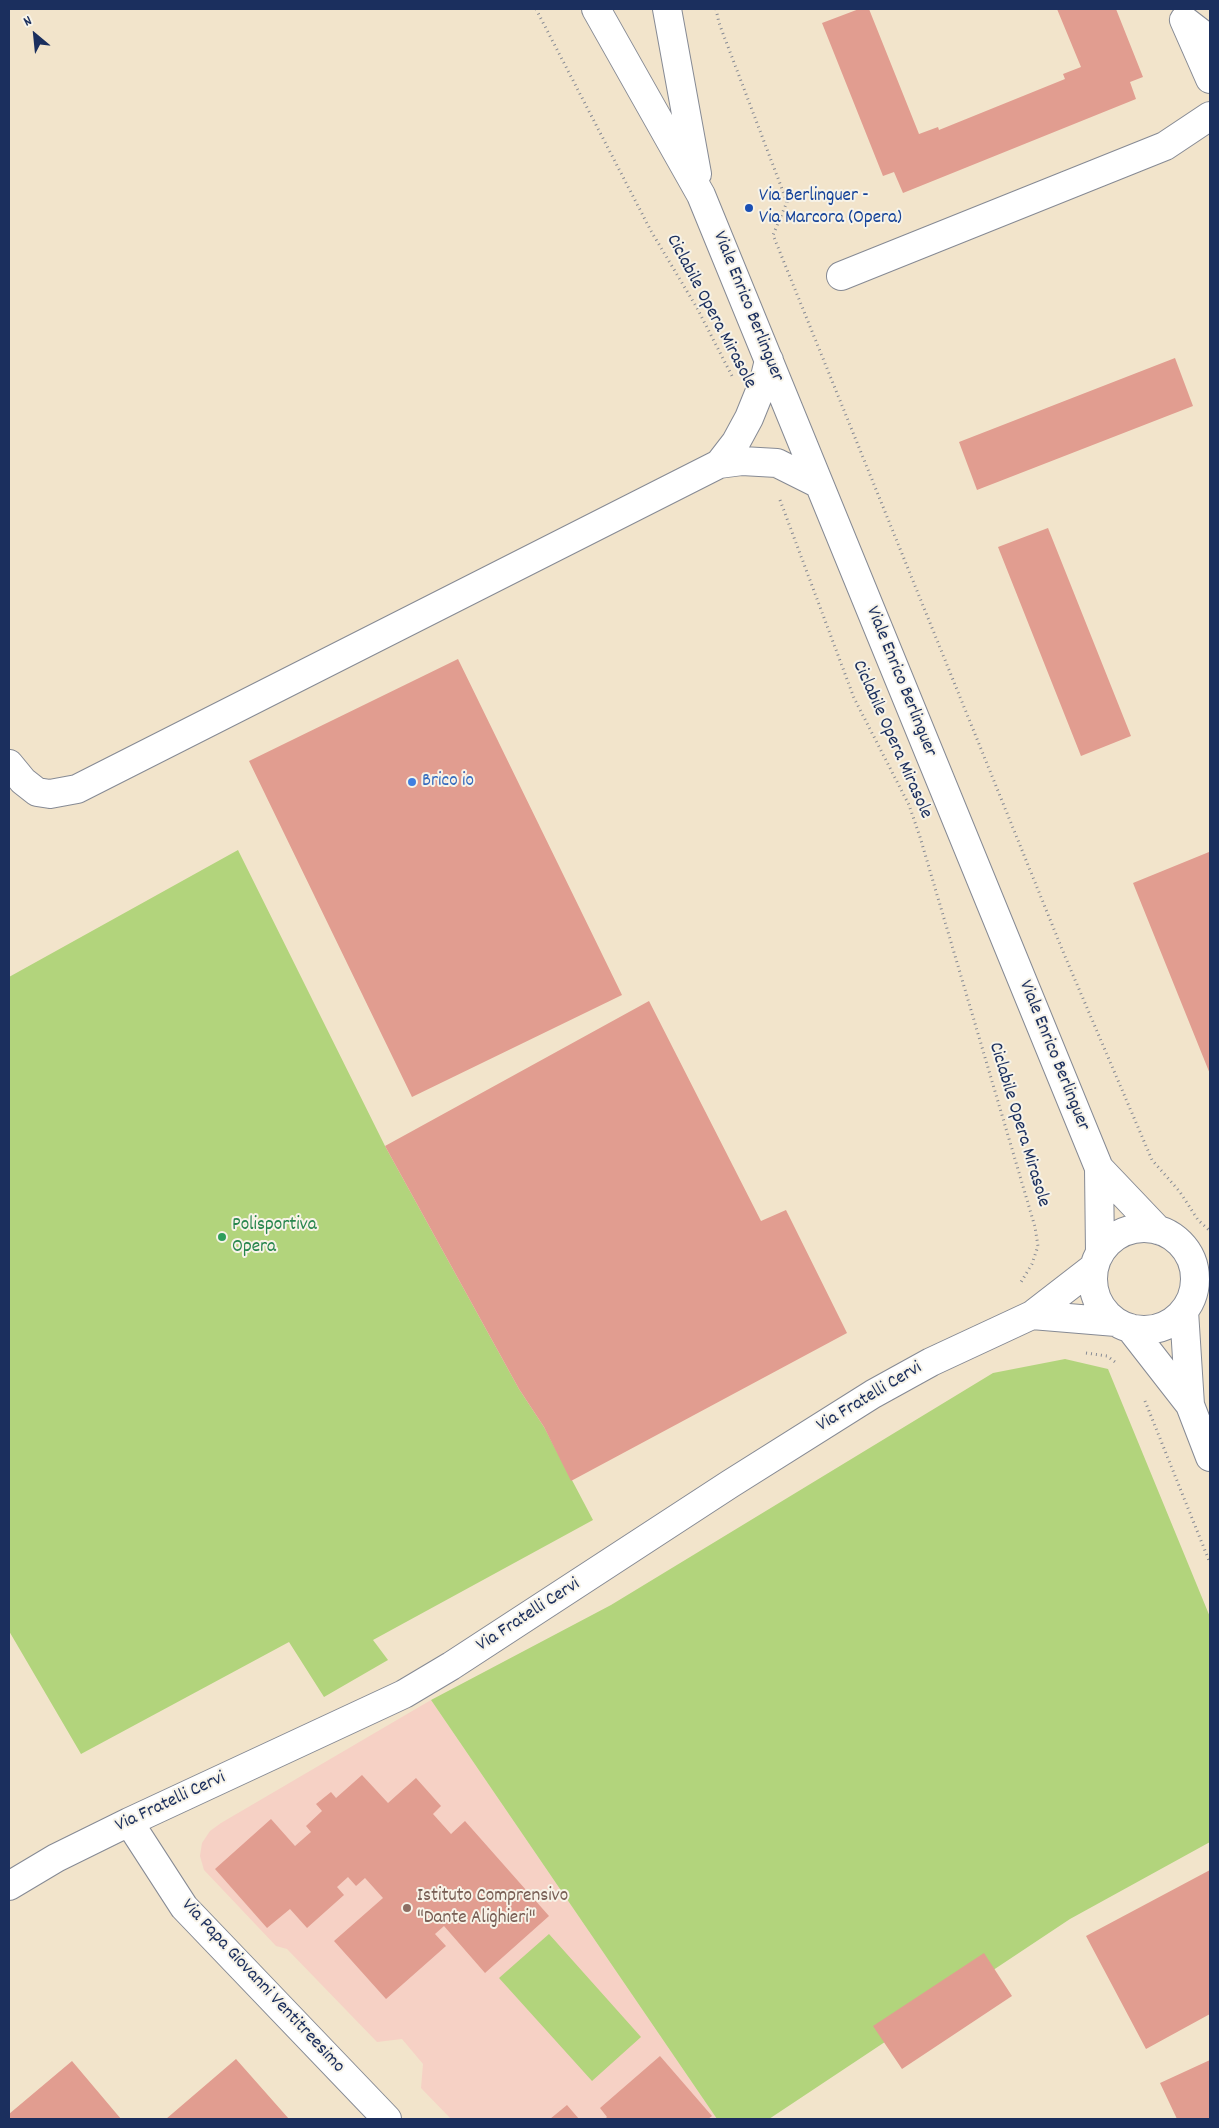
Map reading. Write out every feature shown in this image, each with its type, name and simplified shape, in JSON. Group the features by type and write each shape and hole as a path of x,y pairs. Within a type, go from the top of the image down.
{"street":[{"name":"Viale Enrico Berlinguer","path":"596,9 701,195 1099,1168 1158,1230"},
{"name":"Viale Enrico Berlinguer","path":"667,9 701,195"},
{"path":"1182,14 1210,40"},
{"path":"1182,14 1210,79"},
{"path":"841,276 1165,146 1210,116"},
{"path":"719,464 736,442 749,418 764,381 768,360"},
{"path":"9,764 22,781 37,792 50,794 77,790 719,464 742,461 777,463 819,484"},
{"name":"Viale Enrico Berlinguer","path":"1097,1260 1099,1168"},
{"path":"1190,1405 1196,1300 1195,1280 1201,1265 1173,1237 1158,1230 1131,1229 1119,1234 1097,1260 1093,1283 1096,1298 1104,1312 1123,1325 1190,1405 1210,1457"},
{"name":"Via Fratelli Cervi","path":"9,1886 56,1858 129,1822 404,1694 451,1666 730,1484 874,1394 931,1362 1032,1315 1097,1260"},
{"path":"1123,1325 1145,1330 1160,1328 1173,1321 1196,1300"},
{"name":"Via Fratelli Cervi","path":"1032,1315 1123,1325"},
{"name":"Via Papa Giovanni Ventitreesimo","path":"129,1822 184,1907 387,2119"}],"path":[{"name":"Ciclabile Opera Mirasole","path":"536,9 651,231 697,308 730,370 749,418"},
{"path":"716,9 719,23 787,202 773,235 1026,862 1152,1160 1180,1192 1198,1220 1210,1231"},
{"name":"Ciclabile Opera Mirasole","path":"765,461 854,698 910,806 1035,1228 1038,1246 1032,1264 1020,1285 1032,1315"},
{"path":"1078,1352 1107,1356 1122,1368"},
{"path":"1143,1396 1210,1563"}],"shaded area":[{"name":"Istituto Comprensivo \"Dante Alighieri\"","path":"431,1700 717,2119 451,2119 421,2088 423,2064 402,2039 377,2042 287,1949 276,1946 204,1870 200,1856 202,1843 210,1831"}],"green space":[{"name":"Polisportiva Opera","path":"238,850 385,1146 519,1389 544,1427 593,1520 373,1640 388,1660 324,1697 289,1642 81,1754 9,1631 9,977"},
{"path":"1065,1359 1108,1369 1210,1617 1210,1842 1070,1919 769,2119 717,2119 431,1700 611,1605 993,1373"},
{"path":"549,1934 641,2037 592,2081 499,1978"}],"building":[{"path":"859,9 869,9 919,134 938,127 939,130 1065,79 1063,74 1081,67 1057,9 1116,9 1143,77 1130,82 1136,99 903,193 894,172 883,176 822,23"},
{"path":"1175,358 1193,406 977,490 959,442"},
{"path":"1048,528 1131,736 1081,756 998,547"},
{"path":"458,659 622,995 412,1097 249,761"},
{"path":"1209,852 1210,856 1210,1074 1133,883"},
{"path":"649,1001 761,1221 786,1210 847,1333 571,1481 544,1427 519,1389 385,1146"},
{"path":"362,1775 388,1803 416,1778 441,1806 433,1814 451,1834 465,1821 549,1916 485,1973 444,1926 435,1934 446,1946 386,1999 334,1941 383,1898 365,1878 356,1886 348,1877 337,1887 344,1895 307,1928 290,1909 267,1928 215,1869 271,1819 295,1846 311,1832 306,1826 322,1811 316,1804 331,1792 336,1798"},
{"path":"1210,1870 1210,2014 1146,2049 1086,1936"},
{"path":"984,1953 1012,1996 902,2069 873,2026"},
{"path":"660,2056 712,2116 708,2119 605,2119 607,2117 600,2108"},
{"path":"236,2059 289,2119 166,2119"},
{"path":"1210,2060 1210,2119 1177,2119 1160,2083"},
{"path":"72,2061 121,2119 9,2119 9,2114"},
{"path":"567,2105 579,2119 550,2119"}],"place":[{"name":"Via Berlinguer - Via Marcora (Opera)","path":"749,208"},
{"name":"Brico io","path":"412,782"},
{"name":"Polisportiva Opera","path":"222,1237"},
{"name":"Istituto Comprensivo \"Dante Alighieri\"","path":"407,1908"}]}
